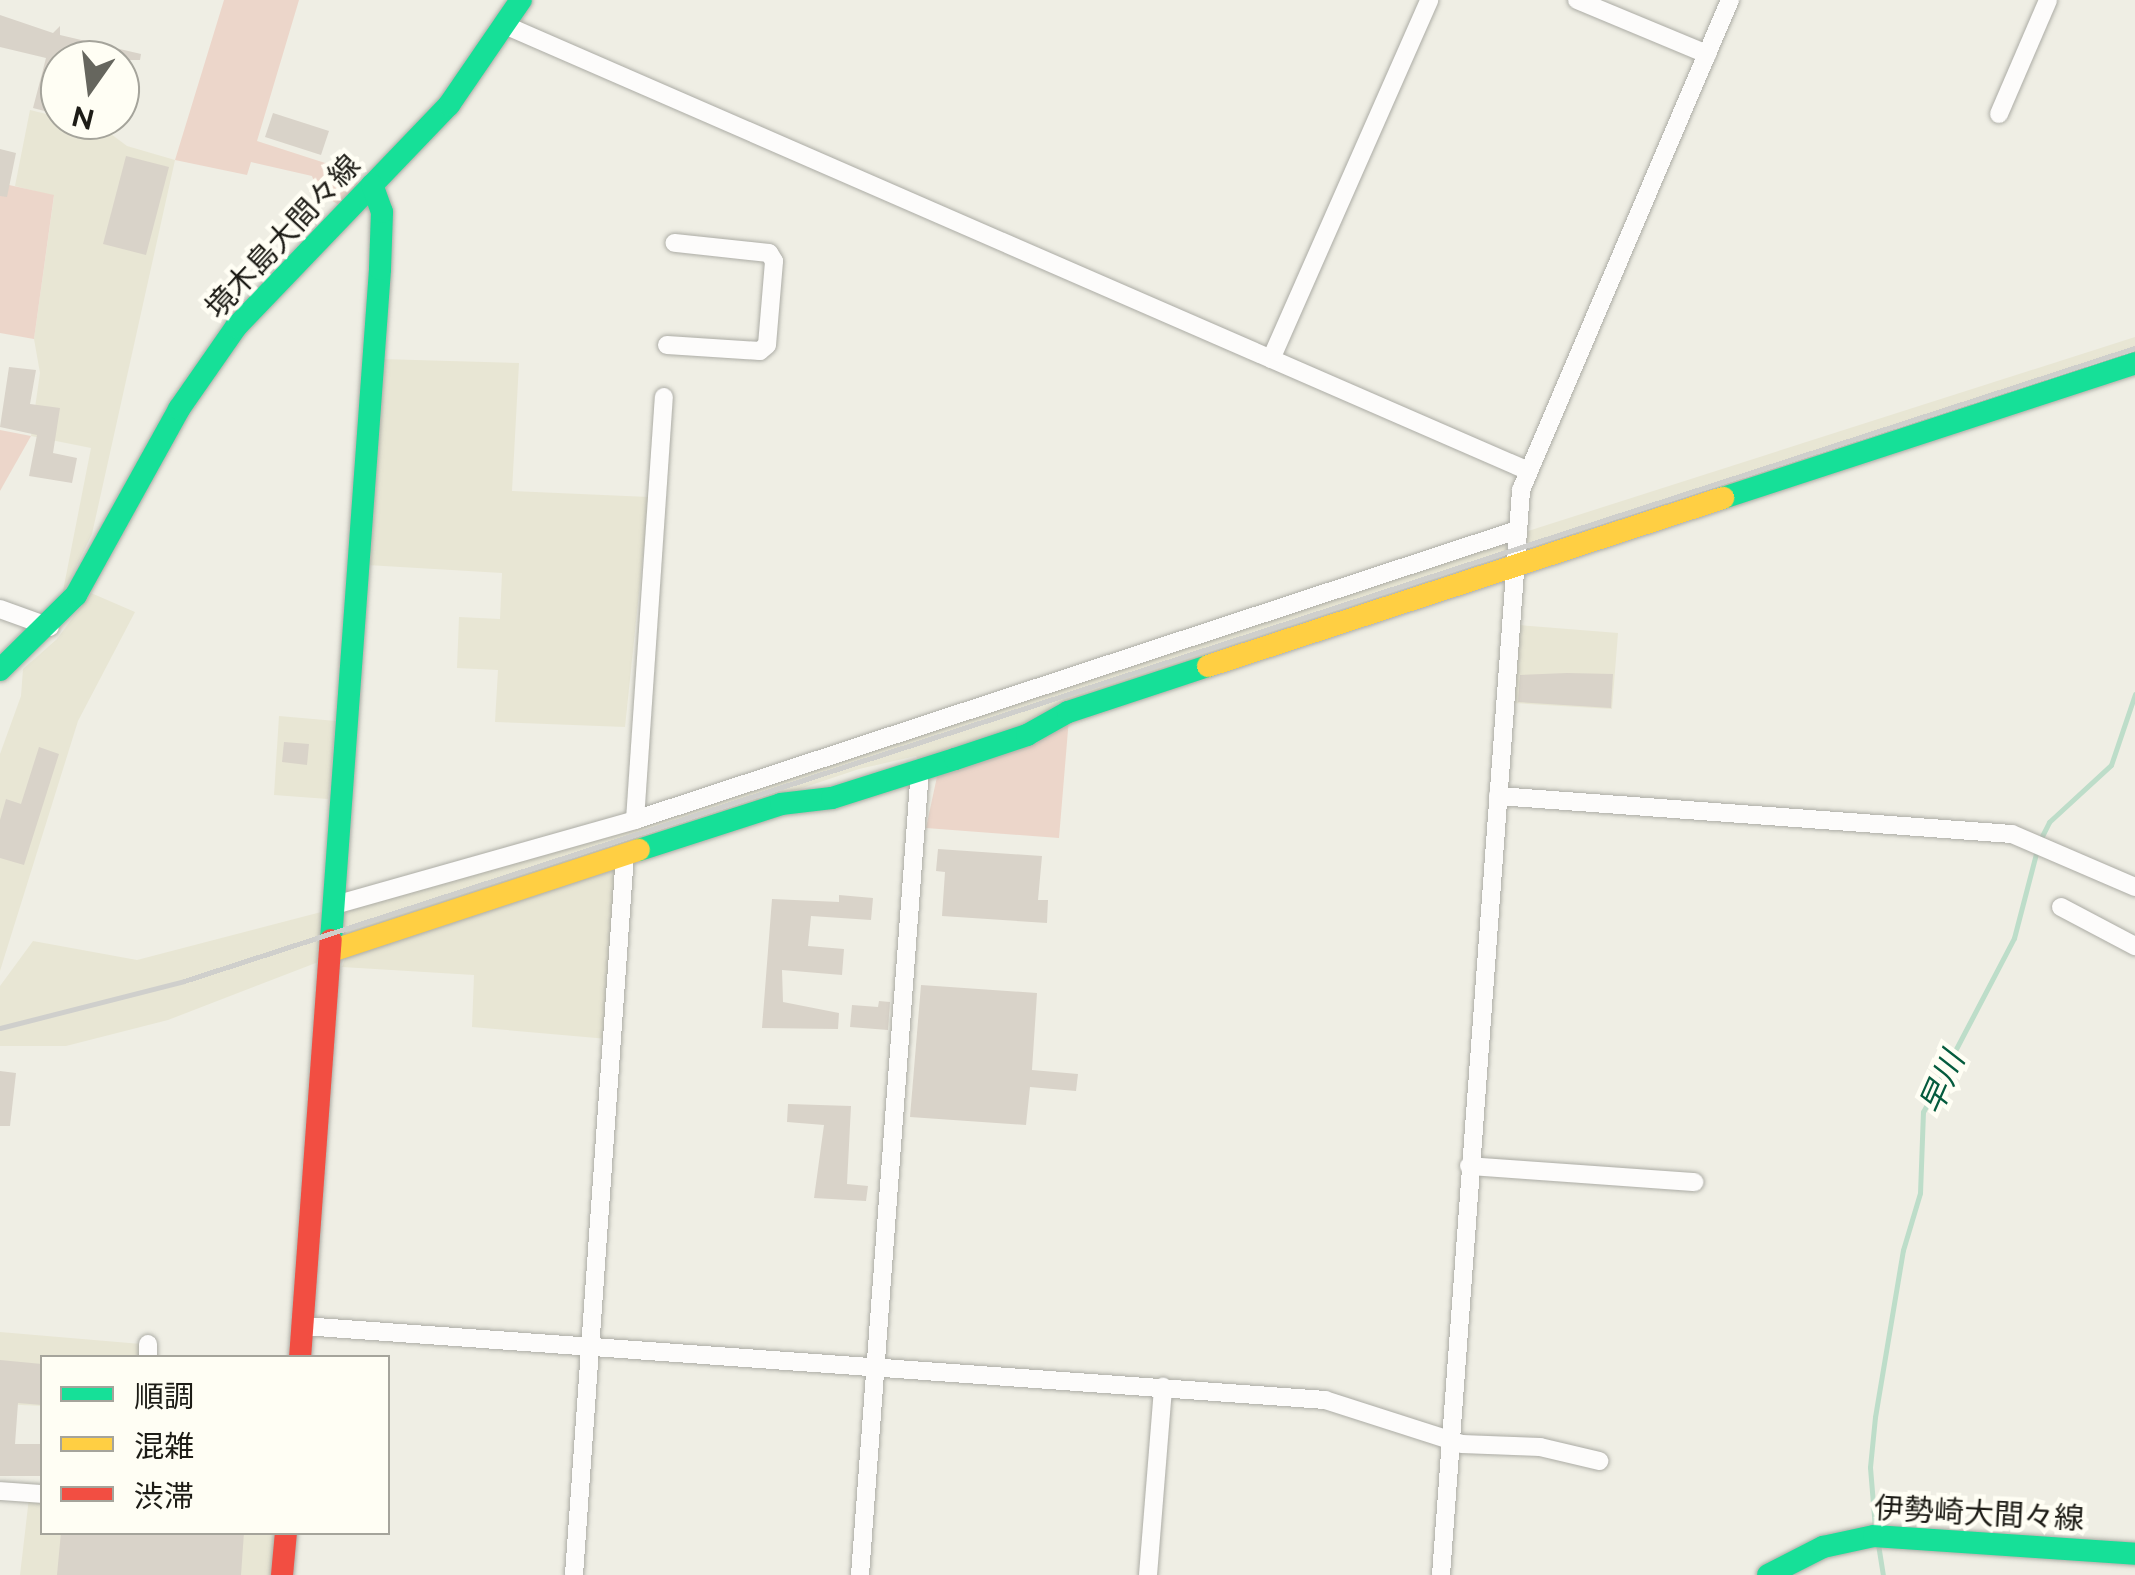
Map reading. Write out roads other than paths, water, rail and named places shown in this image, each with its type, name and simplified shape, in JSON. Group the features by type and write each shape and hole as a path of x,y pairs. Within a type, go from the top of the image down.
{"street":[{"name":"境木島大間々線","path":"0,670 50,627 76,595 179,409 236,328 473,77 520,0"},
{"path":"1272,359 1429,0"},
{"path":"1577,0 1707,54"},
{"path":"1440,1575 1517,530 1526,470 1730,0"},
{"path":"1998,114 2048,0"},
{"path":"507,26 1526,470"},
{"path":"300,1355 380,269 382,212 372,185"},
{"path":"668,346 760,351 767,345 774,260 770,253 675,242"},
{"path":"332,951 625,854 920,770 1027,735 1068,712 2135,363"},
{"path":"635,820 664,398"},
{"path":"335,905 635,820 1517,530"},
{"path":"0,608 50,627"},
{"path":"860,1575 920,770"},
{"path":"1498,796 2024,837 2135,887"},
{"path":"574,1575 625,854"},
{"path":"2060,906 2135,946"},
{"path":"1469,1166 1694,1182"},
{"path":"302,1326 592,1344 1344,1403 1450,1440 1540,1446 1599,1461"},
{"path":"1148,1575 1163,1387"},
{"path":"0,1491 40,1494"},
{"path":"282,1575 286,1535"},
{"name":"伊勢崎大間々線","path":"1768,1575 1814,1550 1864,1537 2135,1554"}],"waterway":[{"name":"早川","path":"2040,840 2049,822 2111,765 2135,694"},
{"name":"早川","path":"1875,1528 1870,1467 1875,1417 1903,1250 1920,1193 1923,1112 2014,938 2037,850"},
{"name":"早川","path":"1878,1544 1883,1575"}],"railway":[{"path":"0,1028 184,981 2135,348"}]}
